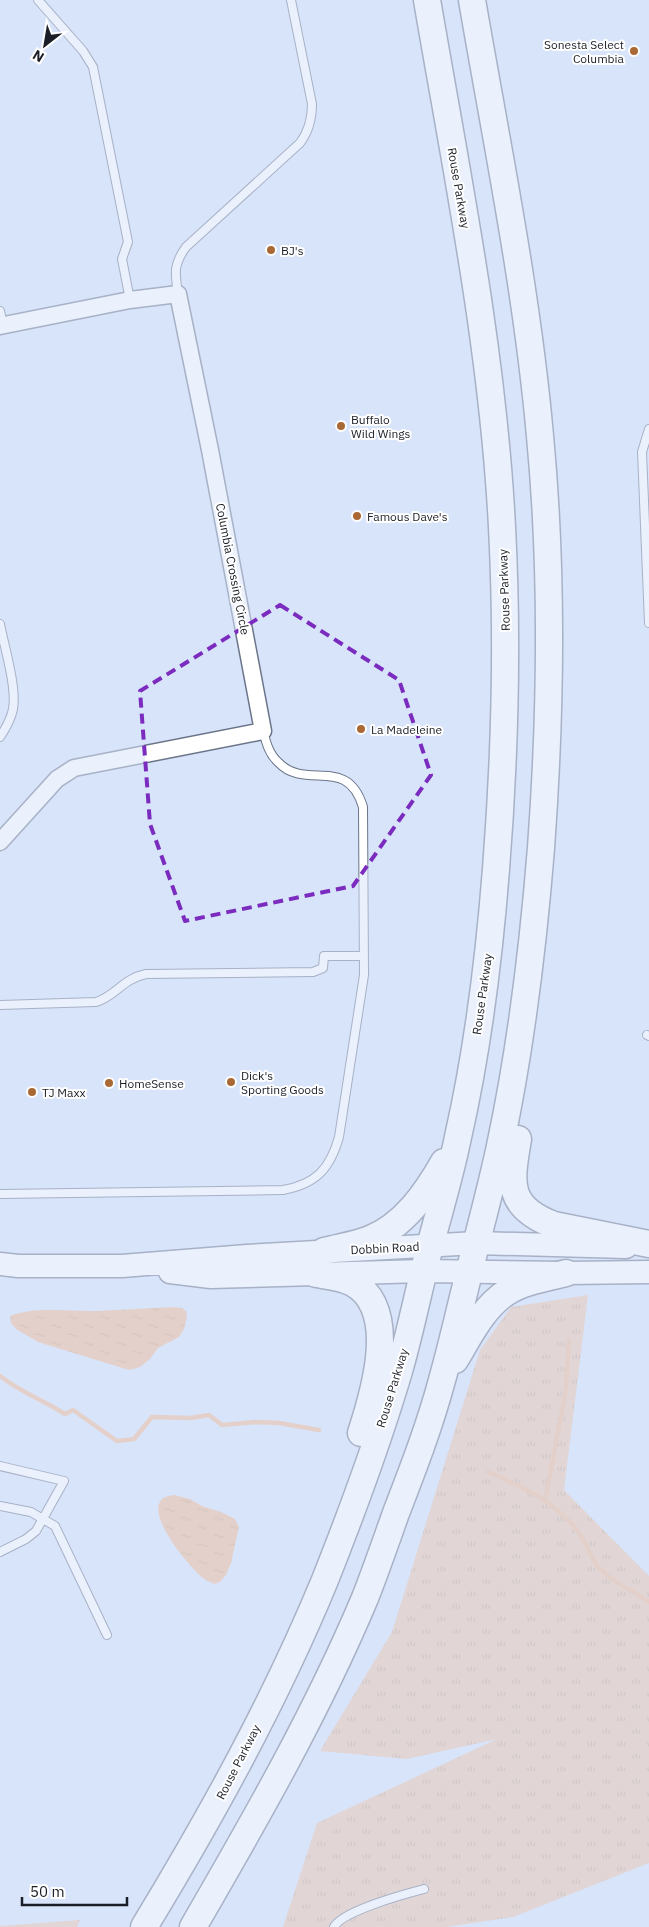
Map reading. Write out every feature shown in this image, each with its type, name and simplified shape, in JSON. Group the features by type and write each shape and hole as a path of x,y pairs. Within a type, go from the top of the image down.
{"main road":[{"name":"Rouse Parkway","path":"144,1927 198,1838 229,1781 292,1654 324,1581 369,1464 399,1370 458,1137 475,1048 492,913 504,726 506,624 502,525 489,378 436,50 425,0"},
{"path":"472,0 522,292 540,436 549,602 548,824 539,992 531,1068 512,1173 513,1185 523,1207 541,1220 554,1225 649,1246"},
{"path":"479,0 484,72"},
{"path":"193,1927 263,1804 332,1670 365,1596 410,1475 441,1384 500,1145 526,991 535,917 549,724"},
{"path":"264,1709 314,1576 353,1458 365,1420 379,1353 380,1332 377,1314 368,1298 354,1284 340,1278 320,1262 369,1239 397,1223 424,1194 458,1137"},
{"path":"441,1384 472,1332 496,1299 521,1285 566,1273"}],"street":[{"path":"1,321 178,294"},
{"name":"Columbia Crossing Circle","path":"178,294 210,450 262,731"},
{"path":"0,842 57,779 74,768 262,731"},
{"name":"Dobbin Road","path":"320,1262 430,1245 476,1242 649,1246"},
{"name":"Dobbin Road","path":"0,1264 122,1266 247,1256 424,1271 649,1272"}],"lane":[{"path":"38,0 83,51 93,67 128,242 122,259 130,300"},
{"path":"178,294 175,271 177,261 186,247 300,143 309,125 312,104 291,0"},
{"path":"649,429 642,452 649,623"},
{"path":"0,624 14,695 13,709 0,737"},
{"path":"0,1194 283,1190 296,1188 308,1183 320,1175 328,1164 339,1137 364,975 363,807 355,789 339,778 304,775 286,769 272,756 262,731"},
{"path":"0,1005 96,1002 103,1000 130,979 146,974 313,972 323,968 324,956 364,956"},
{"path":"0,1466 64,1481 36,1531 26,1539 0,1552"},
{"path":"0,1506 31,1512 55,1526 107,1635"},
{"path":"334,1927 338,1920 369,1906 424,1889"}],"highlighted area":[{"path":"280,605 399,680 431,775 353,886 185,921 150,824 140,691"}],"green space":[{"path":"588,1295 564,1490 649,1576 649,1863 513,1917 446,1927 283,1927 317,1823 497,1739 407,1759 320,1751 392,1632 480,1350 511,1307"},
{"path":"80,1920 77,1927 0,1927 0,1926"}],"water":[{"path":"182,1308 186,1311 187,1318 184,1329 179,1337 158,1348 150,1359 140,1367 129,1370 38,1342 16,1329 11,1323 10,1316 42,1310 98,1311"},
{"path":"174,1495 190,1499 202,1506 235,1519 239,1527 231,1563 226,1575 220,1582 214,1584 204,1579 182,1555 166,1533 158,1512 159,1504 163,1498"}],"waterway":[{"path":"545,1501 566,1389 569,1340"},
{"path":"0,1376 15,1387 65,1414 73,1410 117,1441 134,1439 152,1417 191,1418 209,1415 222,1425 257,1422 279,1423 319,1430"},
{"path":"488,1472 536,1495 558,1511 577,1530 601,1570 649,1602"}],"place":[{"name":"Sonesta Select Columbia","path":"634,51"},
{"name":"BJ's","path":"271,250"},
{"name":"Buffalo Wild Wings","path":"341,426"},
{"name":"Famous Dave's","path":"357,516"},
{"name":"La Madeleine","path":"361,729"},
{"name":"Dick's Sporting Goods","path":"231,1082"},
{"name":"HomeSense","path":"109,1083"},
{"name":"TJ Maxx","path":"32,1092"}]}
